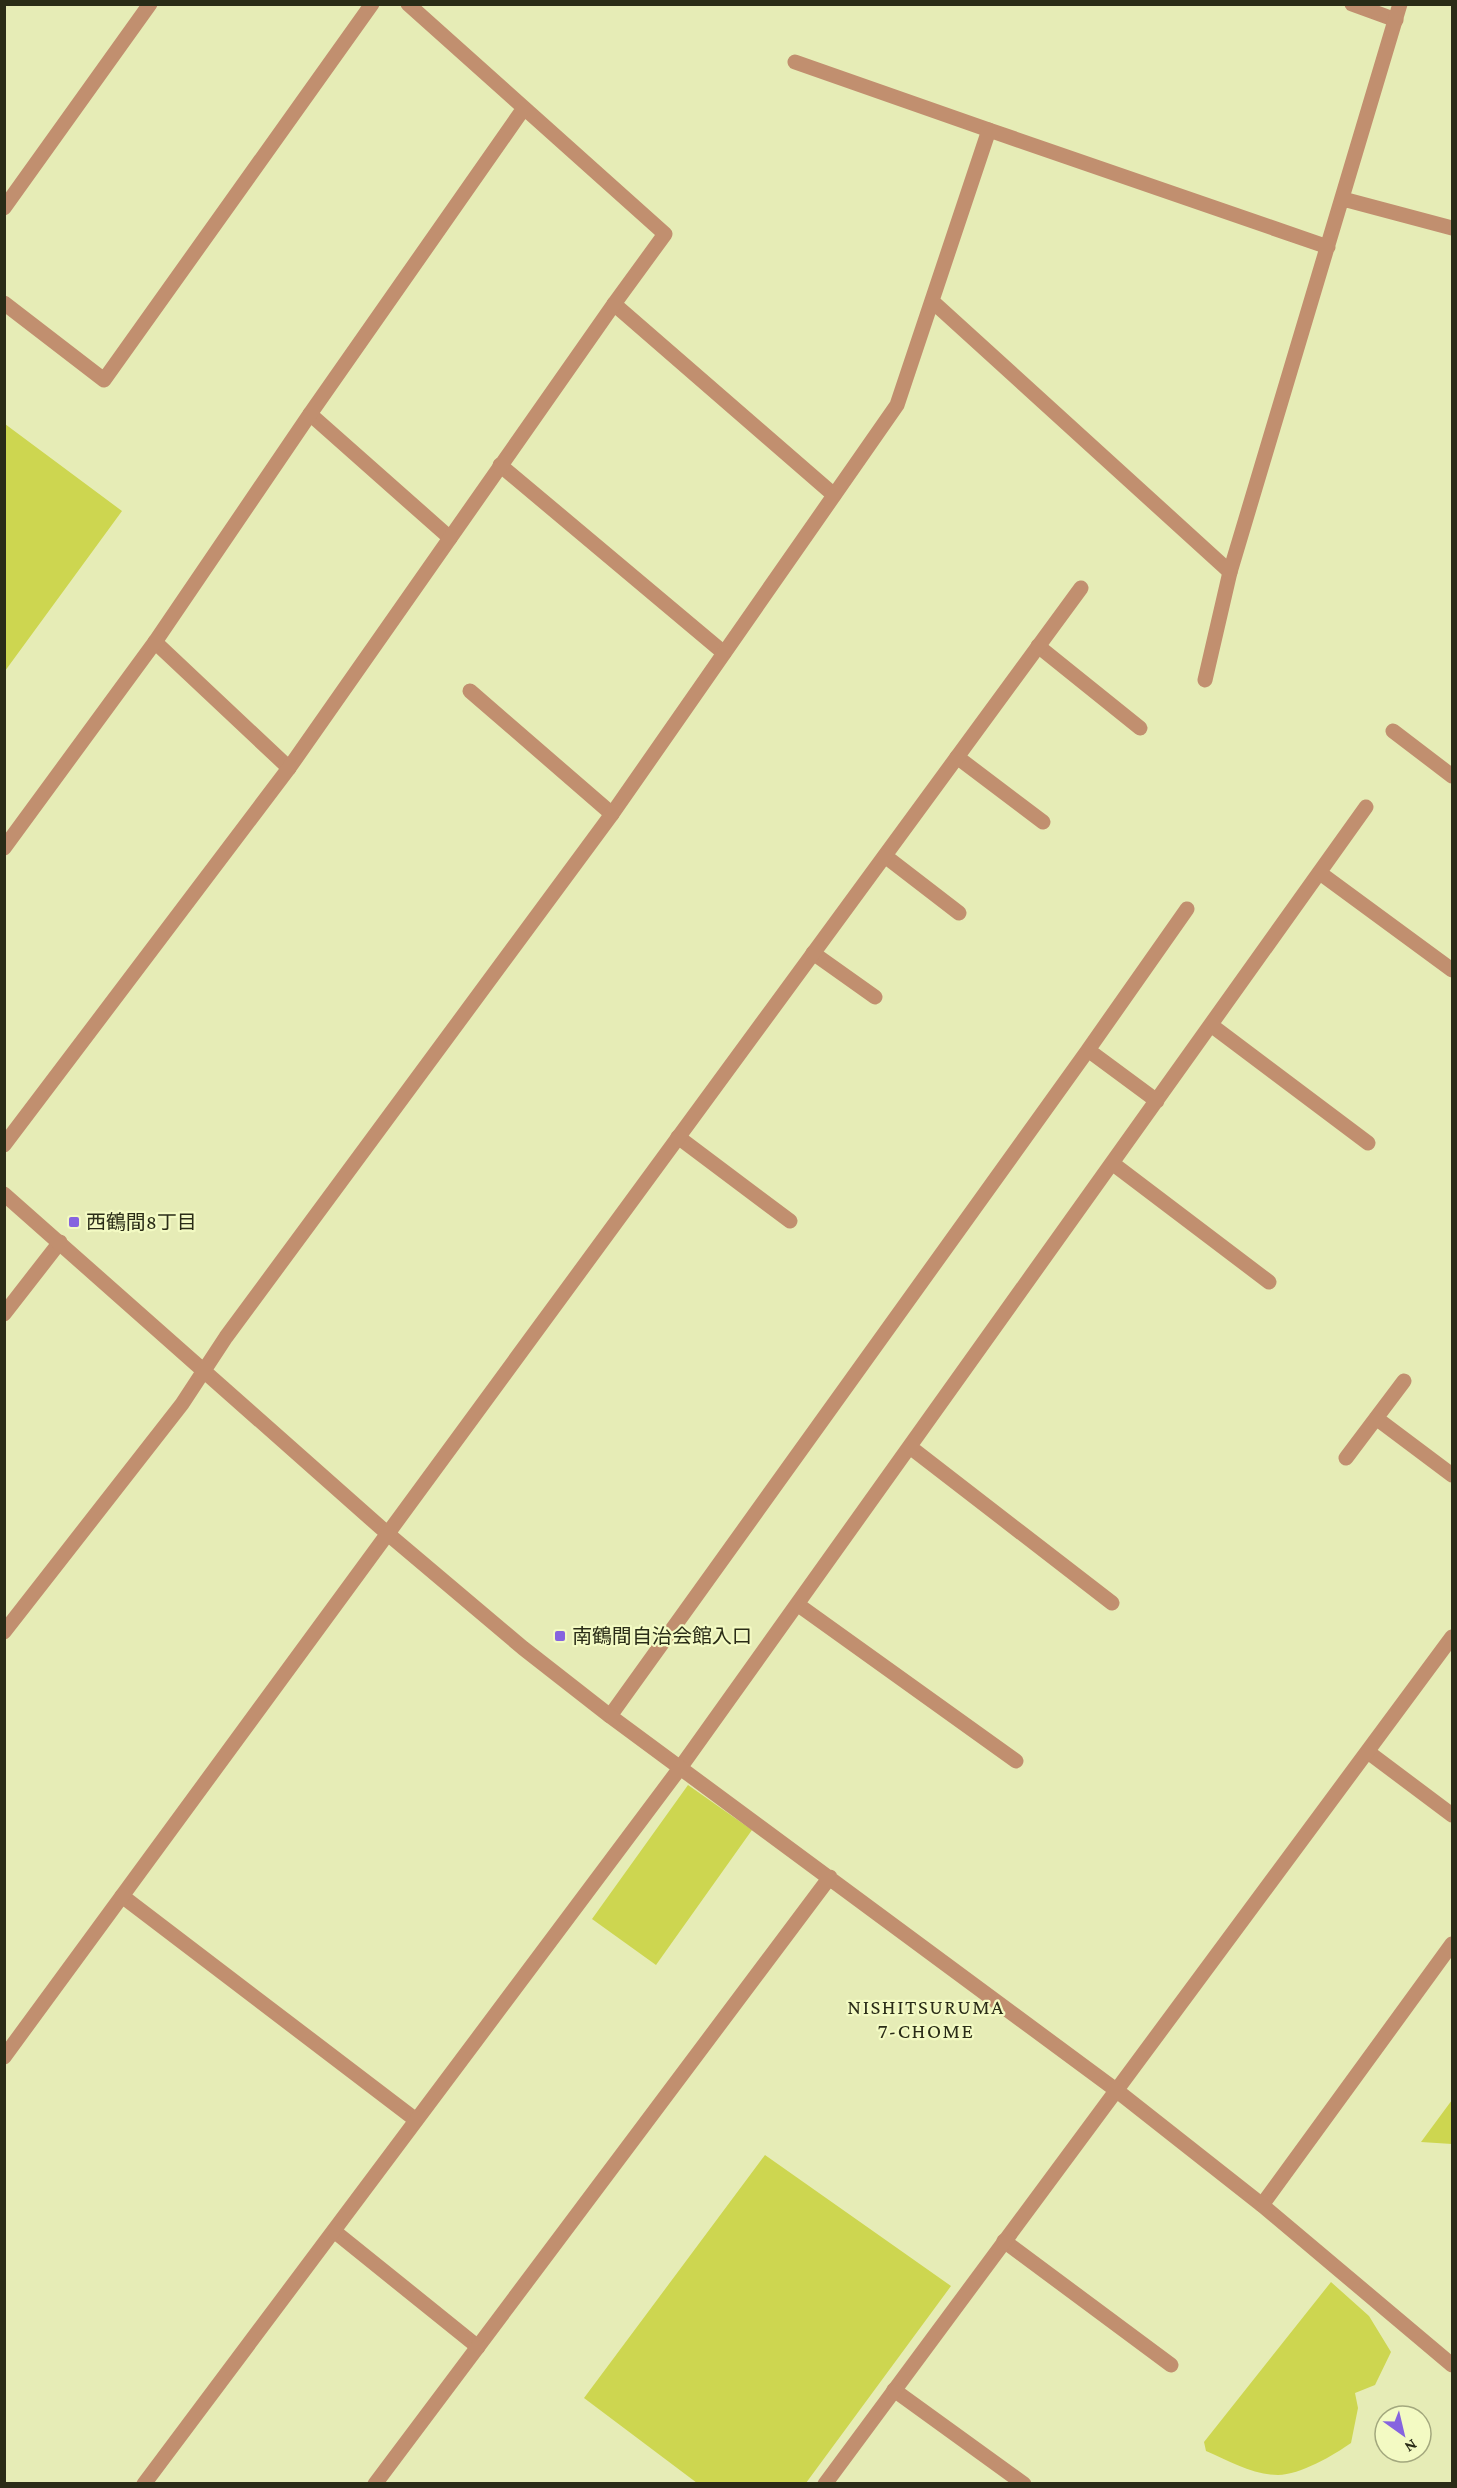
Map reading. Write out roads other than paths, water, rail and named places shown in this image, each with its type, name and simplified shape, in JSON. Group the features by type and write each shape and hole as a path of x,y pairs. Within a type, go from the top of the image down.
{"street":[{"path":"4,208 150,4"},
{"path":"4,303 104,380 372,4"},
{"path":"4,1145 289,768 500,465 665,234 408,4"},
{"path":"1352,4 1396,20"},
{"path":"1205,680 1230,572 1400,4"},
{"path":"795,62 1328,247"},
{"path":"4,848 156,642 310,414 524,108"},
{"path":"4,1632 182,1404 612,814 897,405 989,130"},
{"path":"1343,199 1452,228"},
{"path":"932,301 1230,572"},
{"path":"614,304 834,495"},
{"path":"310,414 450,538"},
{"path":"500,465 724,653"},
{"path":"4,2057 1081,588"},
{"path":"156,642 289,768"},
{"path":"1038,646 1140,728"},
{"path":"470,691 612,814"},
{"path":"1393,731 1452,776"},
{"path":"957,757 1042,822"},
{"path":"144,2484 680,1768 1366,807"},
{"path":"885,856 959,913"},
{"path":"1320,873 1452,970"},
{"path":"610,1716 1187,909"},
{"path":"813,953 875,997"},
{"path":"1211,1025 1368,1143"},
{"path":"1088,1050 1157,1101"},
{"path":"678,1137 790,1221"},
{"path":"1112,1163 1269,1282"},
{"path":"4,1194 388,1534 523,1648 610,1716 1116,2090 1262,2205 1452,2365"},
{"path":"4,1314 60,1242"},
{"path":"1346,1458 1404,1381"},
{"path":"1376,1418 1452,1475"},
{"path":"910,1447 1112,1603"},
{"path":"797,1604 1016,1761"},
{"path":"825,2484 1452,1637"},
{"path":"1368,1752 1452,1815"},
{"path":"375,2484 830,1877"},
{"path":"122,1896 416,2120"},
{"path":"1262,2205 1452,1944"},
{"path":"334,2231 478,2347"},
{"path":"1004,2241 1171,2365"},
{"path":"894,2390 1024,2484"}],"place":[{"name":"西鶴間8丁目","path":"74,1222"},
{"name":"南鶴間自治会館入口","path":"560,1636"}],"district":[{"name":"NISHITSURUMA 7-CHOME","path":"926,2019"}]}
